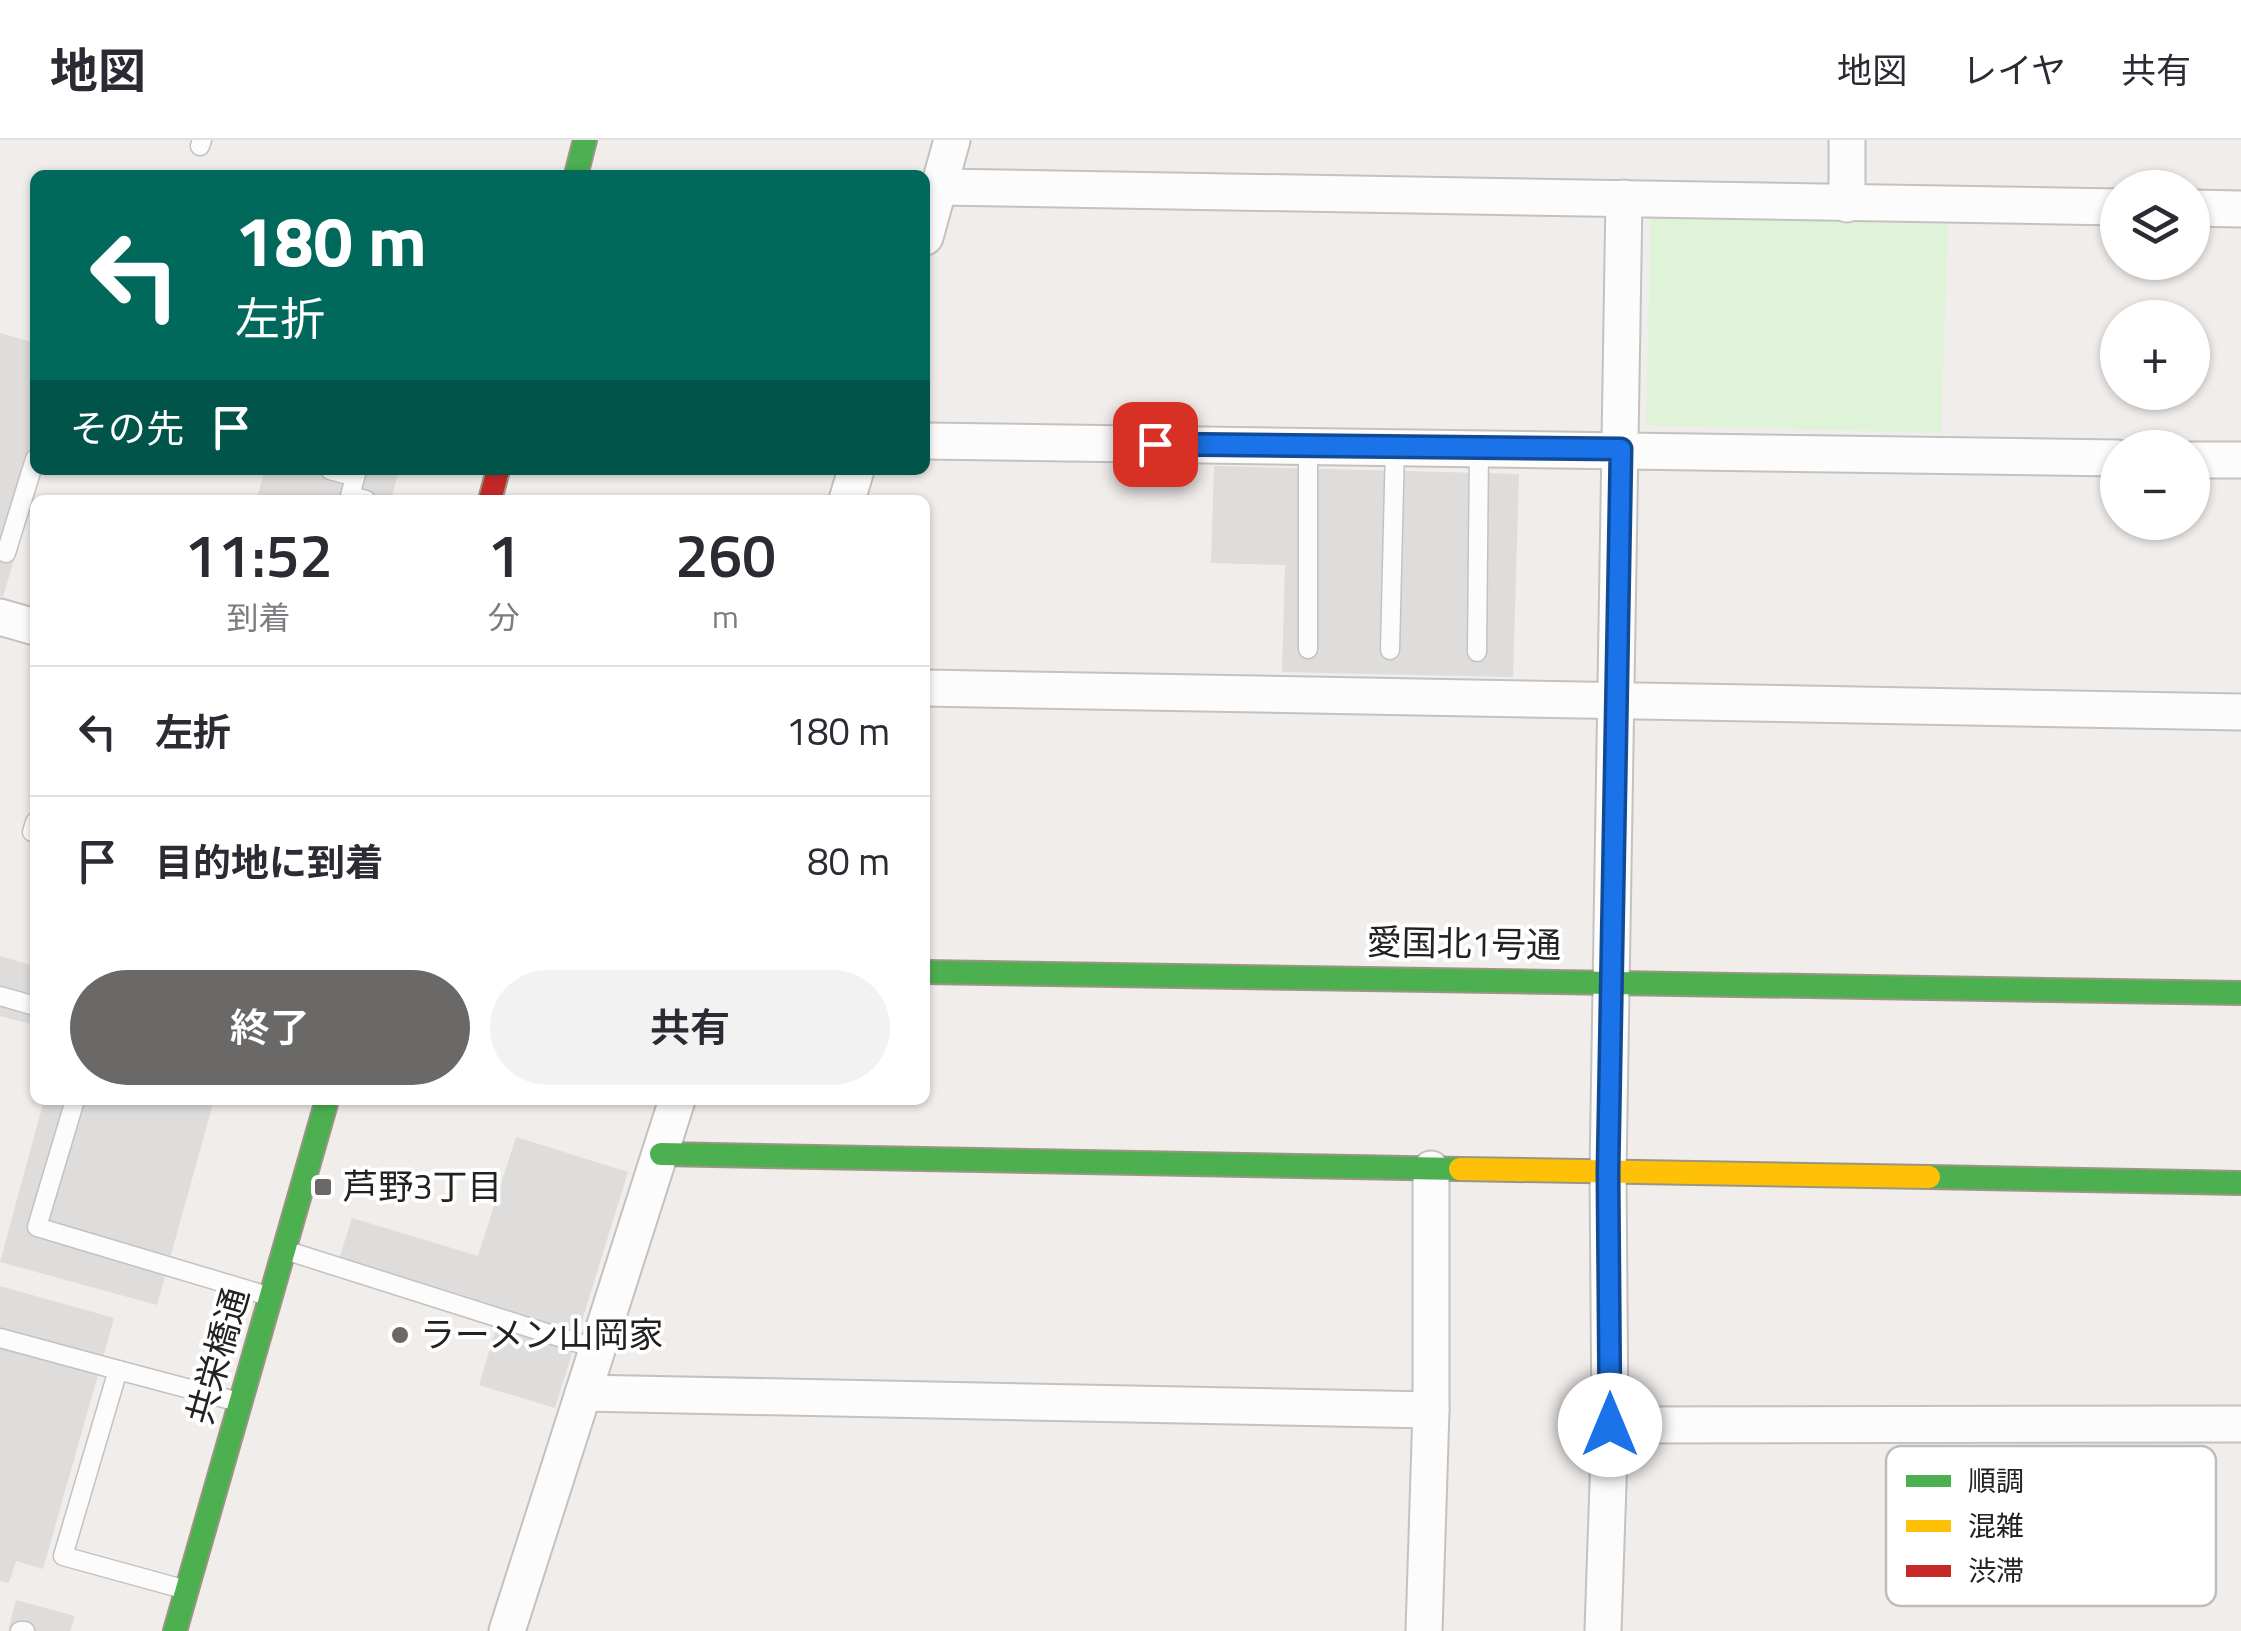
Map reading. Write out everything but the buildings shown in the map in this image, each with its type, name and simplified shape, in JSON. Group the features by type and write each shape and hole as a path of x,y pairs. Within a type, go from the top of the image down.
{"street":[{"path":"577,170 585,140"},
{"path":"930,221 952,140"},
{"path":"1847,140 1847,204"},
{"path":"940,187 2100,208"},
{"path":"1602,1631 1610,1425 1608,1172 1624,198"},
{"path":"2210,208 2241,209"},
{"path":"930,441 2100,458"},
{"path":"2210,460 2241,460"},
{"path":"0,617 30,626"},
{"path":"930,688 2241,712"},
{"name":"愛国北1号通","path":"930,972 2241,993"},
{"name":"共栄橋通","path":"176,1631 326,1105"},
{"path":"507,1631 676,1105"},
{"path":"661,1154 2241,1184"},
{"path":"1424,1631 1431,1410 1431,1169"},
{"path":"583,1393 1431,1410"},
{"path":"1610,1425 2241,1424"}],"lane":[{"path":"1308,445 1308,649"},
{"path":"1390,650 1395,446"},
{"path":"1477,652 1479,447"},
{"path":"6,553 30,475"},
{"path":"0,996 30,1005"},
{"path":"73,1105 36,1227 271,1297"},
{"path":"284,1250 597,1349"},
{"path":"0,1338 241,1403"},
{"path":"118,1370 63,1556 187,1590"}],"shaded area":[{"path":"0,333 30,342 30,475 39,475 3,597"},
{"path":"1214,466 1519,474 1513,677 1282,672 1285,565 1211,563"},
{"path":"264,475 398,475 392,495 258,495"},
{"path":"0,956 30,965 30,1024 0,1016"},
{"path":"43,1105 213,1105 157,1305 0,1262"},
{"path":"516,1137 628,1172 555,1408 479,1385 497,1325 334,1275 352,1218 478,1256"},
{"path":"0,1286 114,1318 43,1569 16,1561 9,1583 0,1581"},
{"path":"16,1600 75,1616 70,1631 8,1631"}],"green space":[{"path":"1651,216 1948,224 1941,433 1646,425"}],"traffic: fast":[{"path":"577,170 585,140"},
{"path":"930,972 2241,993"},
{"path":"175,1631 326,1105"},
{"path":"661,1154 1460,1169"},
{"path":"1929,1177 2241,1183"}],"traffic: slow":[{"path":"1460,1169 1929,1177"}],"traffic: jam":[{"path":"491,495 497,475"}],"place":[{"name":"芦野3丁目","path":"323,1187"},
{"name":"ラーメン山岡家","path":"400,1335"}],"route":[{"path":"1155,444 1621,449 1608,1172 1610,1425"}]}
